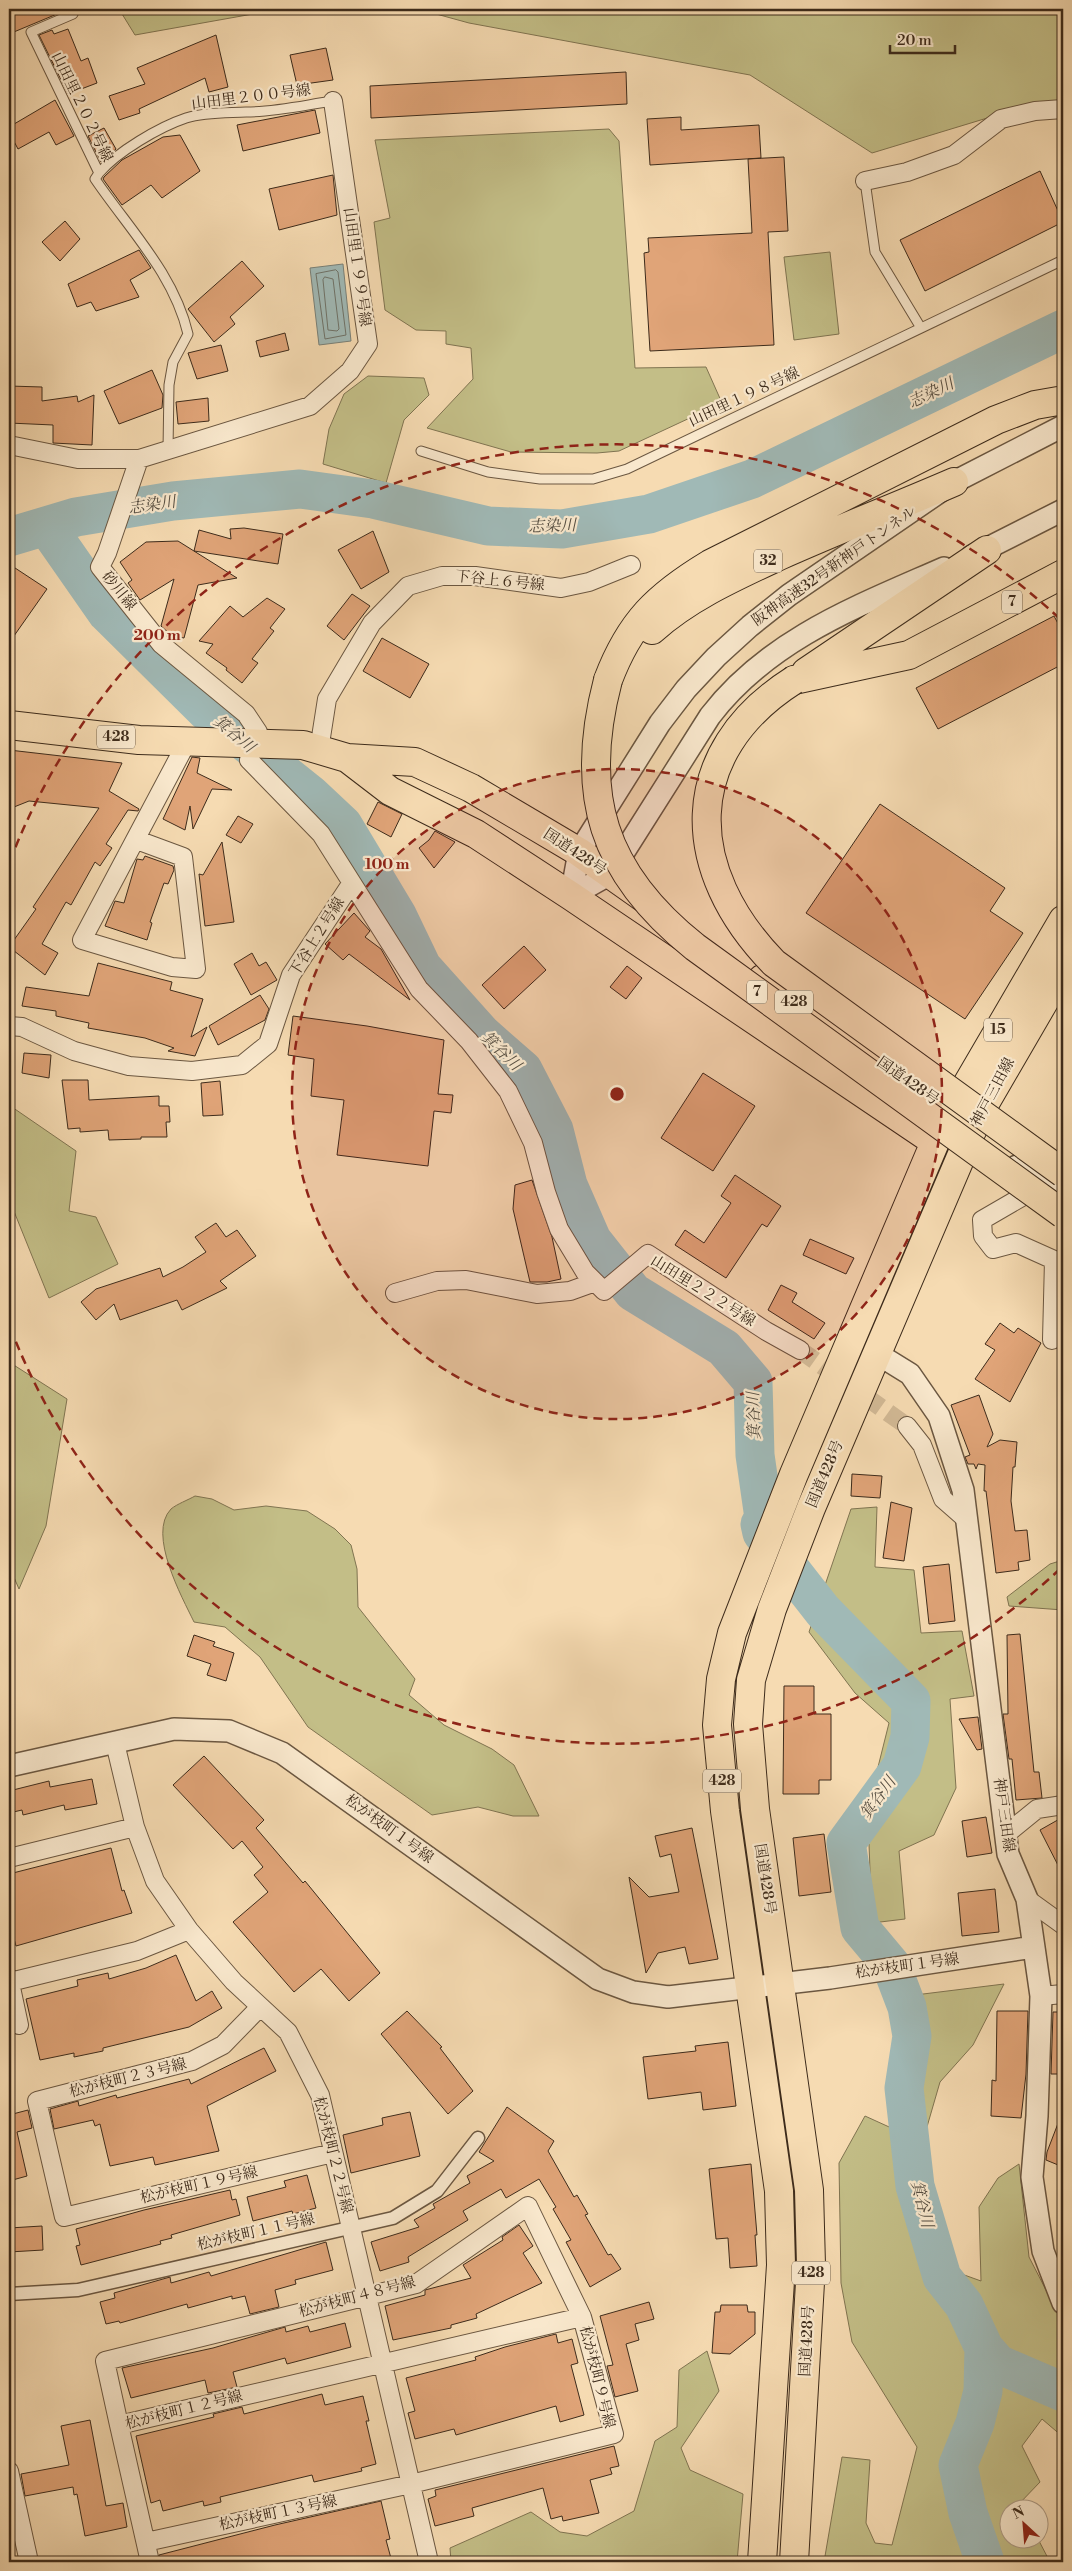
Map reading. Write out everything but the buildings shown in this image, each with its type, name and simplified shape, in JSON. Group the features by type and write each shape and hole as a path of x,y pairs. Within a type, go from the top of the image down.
{"main road":[{"path":"608,680 619,651 631,630 666,594 695,573 996,420 1036,405 1061,413"},
{"name":"32","path":"608,680 644,637 688,602 718,584 802,546 954,482"},
{"name":"7","path":"987,550 773,693 734,732 721,754 713,777 708,806 707,834 712,864 726,899 753,942 774,963 1057,1177"},
{"name":"7","path":"794,680 909,655 1063,574"},
{"name":"7","path":"608,680 595,742 594,773 599,802 617,857 649,906 670,927 695,947 1063,1214"},
{"name":"国道428号","path":"9,725 139,740 303,746 347,758 415,762 471,788 578,852 952,1111 969,1138 811,1508 772,1609 751,1680 748,1724 755,1809 809,2190 811,2265 794,2562"},
{"name":"国道428号","path":"347,758 390,791 476,834 571,896 935,1142 794,1474 732,1633 721,1680 717,1725 725,1811 779,2191 781,2265 762,2562"},
{"name":"神戸三田線","path":"935,1142 1063,920"},
{"name":"神戸三田線","path":"969,1138 984,1105 1063,969"}],"street":[{"name":"山田里１９９号線","path":"139,462 168,450 310,406 350,371 368,344 333,101"},
{"path":"865,181 906,172 954,155 1001,119 1035,110 1063,109"},
{"name":"阪神高速32号新神戸トンネル","path":"571,896 578,852 660,723 686,689 716,657 750,626 790,595 954,482 1061,413"},
{"path":"9,445 78,459 139,462"},
{"name":"砂川線","path":"139,462 107,553 100,567 161,644 246,714 257,745"},
{"path":"571,896 610,874 710,716 729,692 776,651 831,619 987,550 1063,510"},
{"name":"下谷上６号線","path":"319,750 327,699 372,623 408,586 442,576 475,576 561,588 589,582 631,566"},
{"path":"137,840 183,857 196,969 172,967 82,940 137,840 187,742"},
{"path":"257,745 321,834 419,989 469,1041 508,1091 533,1143 546,1192 559,1229 585,1272 603,1284"},
{"name":"下谷上２号線","path":"9,1026 22,1027 74,1051 130,1066 192,1071 242,1065 268,1044 290,975 351,884"},
{"path":"935,1142 969,1138 1057,1177 1063,1197"},
{"path":"1052,1340 1054,1260 1016,1243 993,1248 983,1236 982,1220 1057,1177"},
{"name":"山田里２２２号線","path":"603,1284 648,1254 766,1331 800,1350"},
{"path":"395,1293 437,1281 466,1280 537,1294 570,1291 603,1284"},
{"name":"神戸三田線","path":"876,1353 910,1374 939,1416 963,1490 1005,1835 1008,1854 1027,1899 1041,1996 1037,2116 1032,2177 1043,2251 1063,2303"},
{"path":"907,1426 922,1445 943,1499 967,1520"},
{"name":"松が枝町１号線","path":"9,1766 174,1728 229,1731 282,1753 598,1979 632,1992 668,1997 750,1988 830,1978 1033,1947"},
{"name":"松が枝町２２号線","path":"115,1743 135,1827 155,1881 189,1930 260,2007 288,2032 320,2095 384,2362 429,2562"},
{"path":"1005,1835 1037,1809 1063,1805"},
{"path":"9,1858 135,1827"},
{"path":"1027,1899 1063,1925"},
{"path":"19,2025 9,1980 137,1952 189,1930"},
{"path":"1041,1996 1063,1994"},
{"name":"松が枝町２３号線","path":"64,2217 37,2101 192,2061 224,2045 260,2007"},
{"name":"松が枝町１１号線","path":"9,2294 78,2290 393,2218 437,2191 478,2138"},
{"name":"松が枝町１９号線","path":"64,2217 333,2153"},
{"name":"松が枝町４８号線","path":"119,2424 106,2360 416,2284 528,2206 582,2317"},
{"name":"松が枝町９号線","path":"384,2362 582,2317 614,2434 411,2484"},
{"name":"松が枝町１２号線","path":"150,2562 119,2424 384,2362"},
{"path":"9,2471 29,2562"},
{"name":"松が枝町１３号線","path":"146,2542 411,2484"}],"lane":[{"name":"山田里２０２号線","path":"73,14 31,32 100,173 95,179 155,260 183,313 188,334 173,362 169,385 168,450"},
{"name":"山田里２００号線","path":"100,173 108,163 145,138 186,118 228,111 247,112 333,101"},
{"path":"865,181 875,252 921,328"},
{"name":"山田里１９８号線","path":"421,450 488,472 540,479 593,479 627,469 1063,260"}],"shaded area":[{"path":"119,9 281,9 135,35"},
{"path":"418,9 1063,9 1063,102 1040,102 872,153 750,75 469,23"},
{"path":"609,129 619,141 635,368 706,367 722,403 619,451 597,453 511,452 427,428 473,379 471,348 446,344 446,331 416,330 385,310 374,222 390,218 375,140"},
{"path":"830,252 839,334 794,340 784,257"},
{"path":"368,376 424,378 429,395 404,420 386,483 323,464 329,429 344,394"},
{"path":"9,1105 76,1151 69,1211 96,1217 118,1264 49,1298 9,1199"},
{"path":"9,1362 67,1399 46,1526 19,1589 9,1566"},
{"path":"195,1496 212,1499 234,1510 266,1506 307,1511 335,1529 351,1545 357,1569 358,1607 415,1679 409,1695 444,1725 492,1749 514,1765 539,1816 513,1816 478,1807 432,1815 308,1727 260,1657 225,1627 194,1622 169,1566 163,1534 165,1520 171,1509"},
{"path":"877,1507 875,1567 914,1570 921,1633 962,1631 974,1696 950,1699 956,1788 934,1835 899,1851 905,1919 872,1923 869,1844 846,1822 876,1775 889,1723 855,1693 809,1632 851,1509"},
{"path":"1063,1560 1063,1610 1009,1606 1007,1597 1050,1564"},
{"path":"1004,1984 973,2045 940,2082 922,2144 902,2196 920,2259 981,2281 979,2207 998,2178 1019,2164 1029,2257 1063,2323 1063,2437 1042,2419 1022,2446 1040,2482 1025,2498 1000,2498 1000,2548 1043,2548 1050,2562 824,2562 842,2457 870,2460 866,2523 875,2543 892,2545 917,2447 852,2342 841,2283 839,2163 865,2116 898,2131 912,2098 923,2023 915,1995"},
{"path":"707,2351 719,2391 681,2448 690,2470 743,2494 737,2562 517,2562 505,2558 503,2562 451,2562 450,2548 531,2512 560,2532 587,2536 634,2511 655,2441 677,2427 679,2370"}],"water":[{"path":"343,264 351,341 319,345 310,268"}],"waterway":[{"name":"志染川","path":"9,537 76,517 173,501 300,489 373,499 488,526 562,529 649,514 752,479 1063,329"},
{"name":"箕谷川","path":"47,527 107,613 205,710 311,795 343,825 397,915 422,967 482,1034 523,1070 554,1130 568,1185 592,1240 633,1292 724,1348 753,1382 755,1455 764,1518 760,1524 762,1533 823,1611 911,1701 910,1737 902,1766 846,1843 860,1928 891,1965 907,2007 912,2036 904,2088 915,2186 942,2277 964,2305 984,2348 998,2364 1063,2392"},
{"path":"984,2348 983,2391 975,2423 958,2465 968,2513 985,2562"}],"tunnel":[{"path":"800,1350 907,1426"}]}
